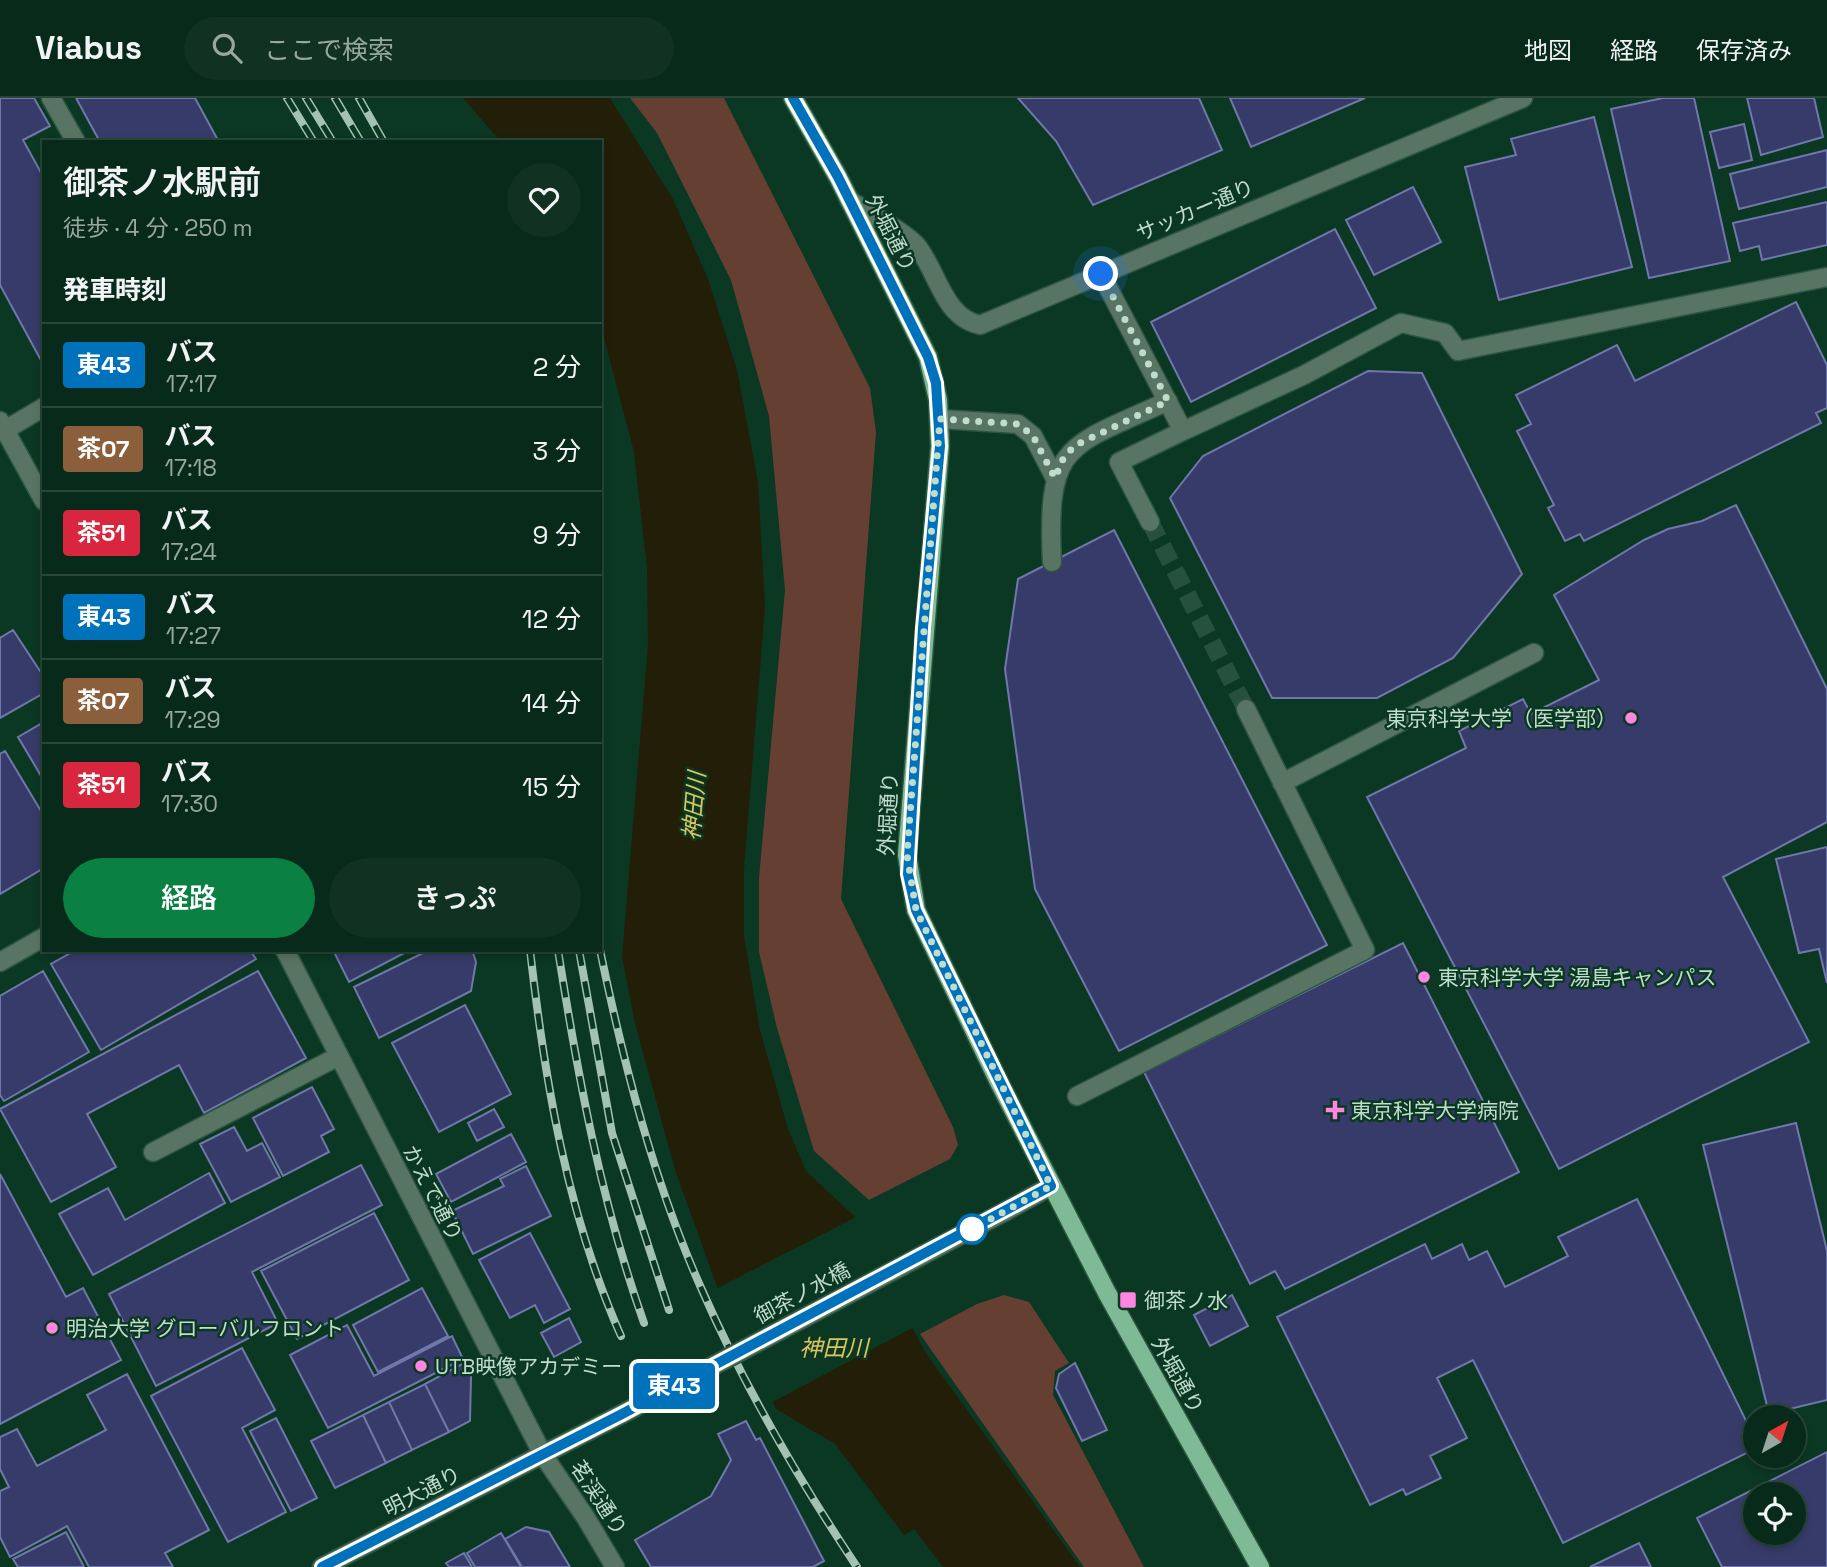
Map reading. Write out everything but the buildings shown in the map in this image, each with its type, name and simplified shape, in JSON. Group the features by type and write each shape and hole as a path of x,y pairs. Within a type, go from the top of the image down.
{"main road":[{"name":"外堀通り","path":"793,98 849,200 928,357 936,383 940,419 912,777 908,874 916,910 1051,1186 1260,1567"}],"street":[{"path":"51,98 75,140"},
{"name":"サッカー通り","path":"849,200 916,245 956,313 968,323 979,325 1523,98"},
{"path":"1101,274 1183,431"},
{"path":"1150,522 1119,462 1304,375 1401,323 1445,333 1458,351 1827,277"},
{"path":"1052,562 1050,526 1055,478 1063,459 1074,446 1168,401"},
{"path":"42,408 2,425 42,497"},
{"path":"940,419 1018,424 1033,436 1055,478"},
{"path":"1282,782 1534,653"},
{"path":"1077,1096 1365,950 1245,709"},
{"path":"0,962 42,938"},
{"name":"かえで通り","path":"286,952 337,1057 543,1455"},
{"path":"153,1153 337,1057"},
{"name":"御茶ノ水橋","path":"543,1455 1051,1186"},
{"name":"明大通り","path":"322,1567 543,1455"},
{"name":"茗渓通り","path":"543,1455 586,1518 615,1567"},
{"path":"354,1551 363,1567"}],"shaded area":[{"path":"630,98 724,98 870,388 876,432 841,899 953,1127 958,1145 950,1159 869,1200 814,1151 777,1028 759,952 759,878 785,590 769,416 731,280 657,133"},
{"path":"1004,1295 1029,1302 1069,1363 1055,1371 1053,1395 1144,1567 1084,1567 920,1334 977,1304"}],"water":[{"name":"神田川","path":"463,98 610,98 673,199 708,279 737,370 758,482 765,607 744,869 744,936 760,1030 788,1129 806,1171 854,1216 925,1352 1080,1567 943,1567 914,1529 904,1535 835,1444 776,1409 718,1289 675,1170 635,1023 622,957 648,644 647,568 634,452 602,331 602,140 499,140"}],"pier":[{"path":"858,1216 916,1326 769,1404 714,1290"}],"tunnel":[{"path":"1150,522 1246,709"}],"railway":[{"path":"287,98 313,140"},
{"path":"306,98 332,140"},
{"path":"335,98 360,140"},
{"path":"359,98 383,140"},
{"path":"530,952 551,1098 572,1195 602,1290 621,1336"},
{"path":"558,952 592,1139 615,1232 644,1323"},
{"path":"579,952 612,1133 669,1310"},
{"path":"600,952 642,1123 669,1208 702,1290 754,1397 814,1501 857,1567"}],"bus line":[{"name":"東43","path":"322,1567 622,1414 1051,1186 916,910 908,874 907,855 923,628 940,446 936,383 928,357 838,177 793,98"}],"place":[{"name":"東京科学大学（医学部）","path":"1631,718"},
{"name":"東京科学大学 湯島キャンパス","path":"1424,977"},
{"name":"東京科学大学病院","path":"1335,1110"},
{"name":"御茶ノ水","path":"1128,1300"},
{"name":"明治大学 グローバルフロント","path":"52,1328"},
{"name":"UTB映像アカデミー","path":"421,1366"}],"route":[{"path":"972,1229 965,1233 1051,1186 916,910 908,874 911,791 940,419 1018,424 1033,436 1055,478 1063,459 1074,446 1168,401 1101,274"}]}
